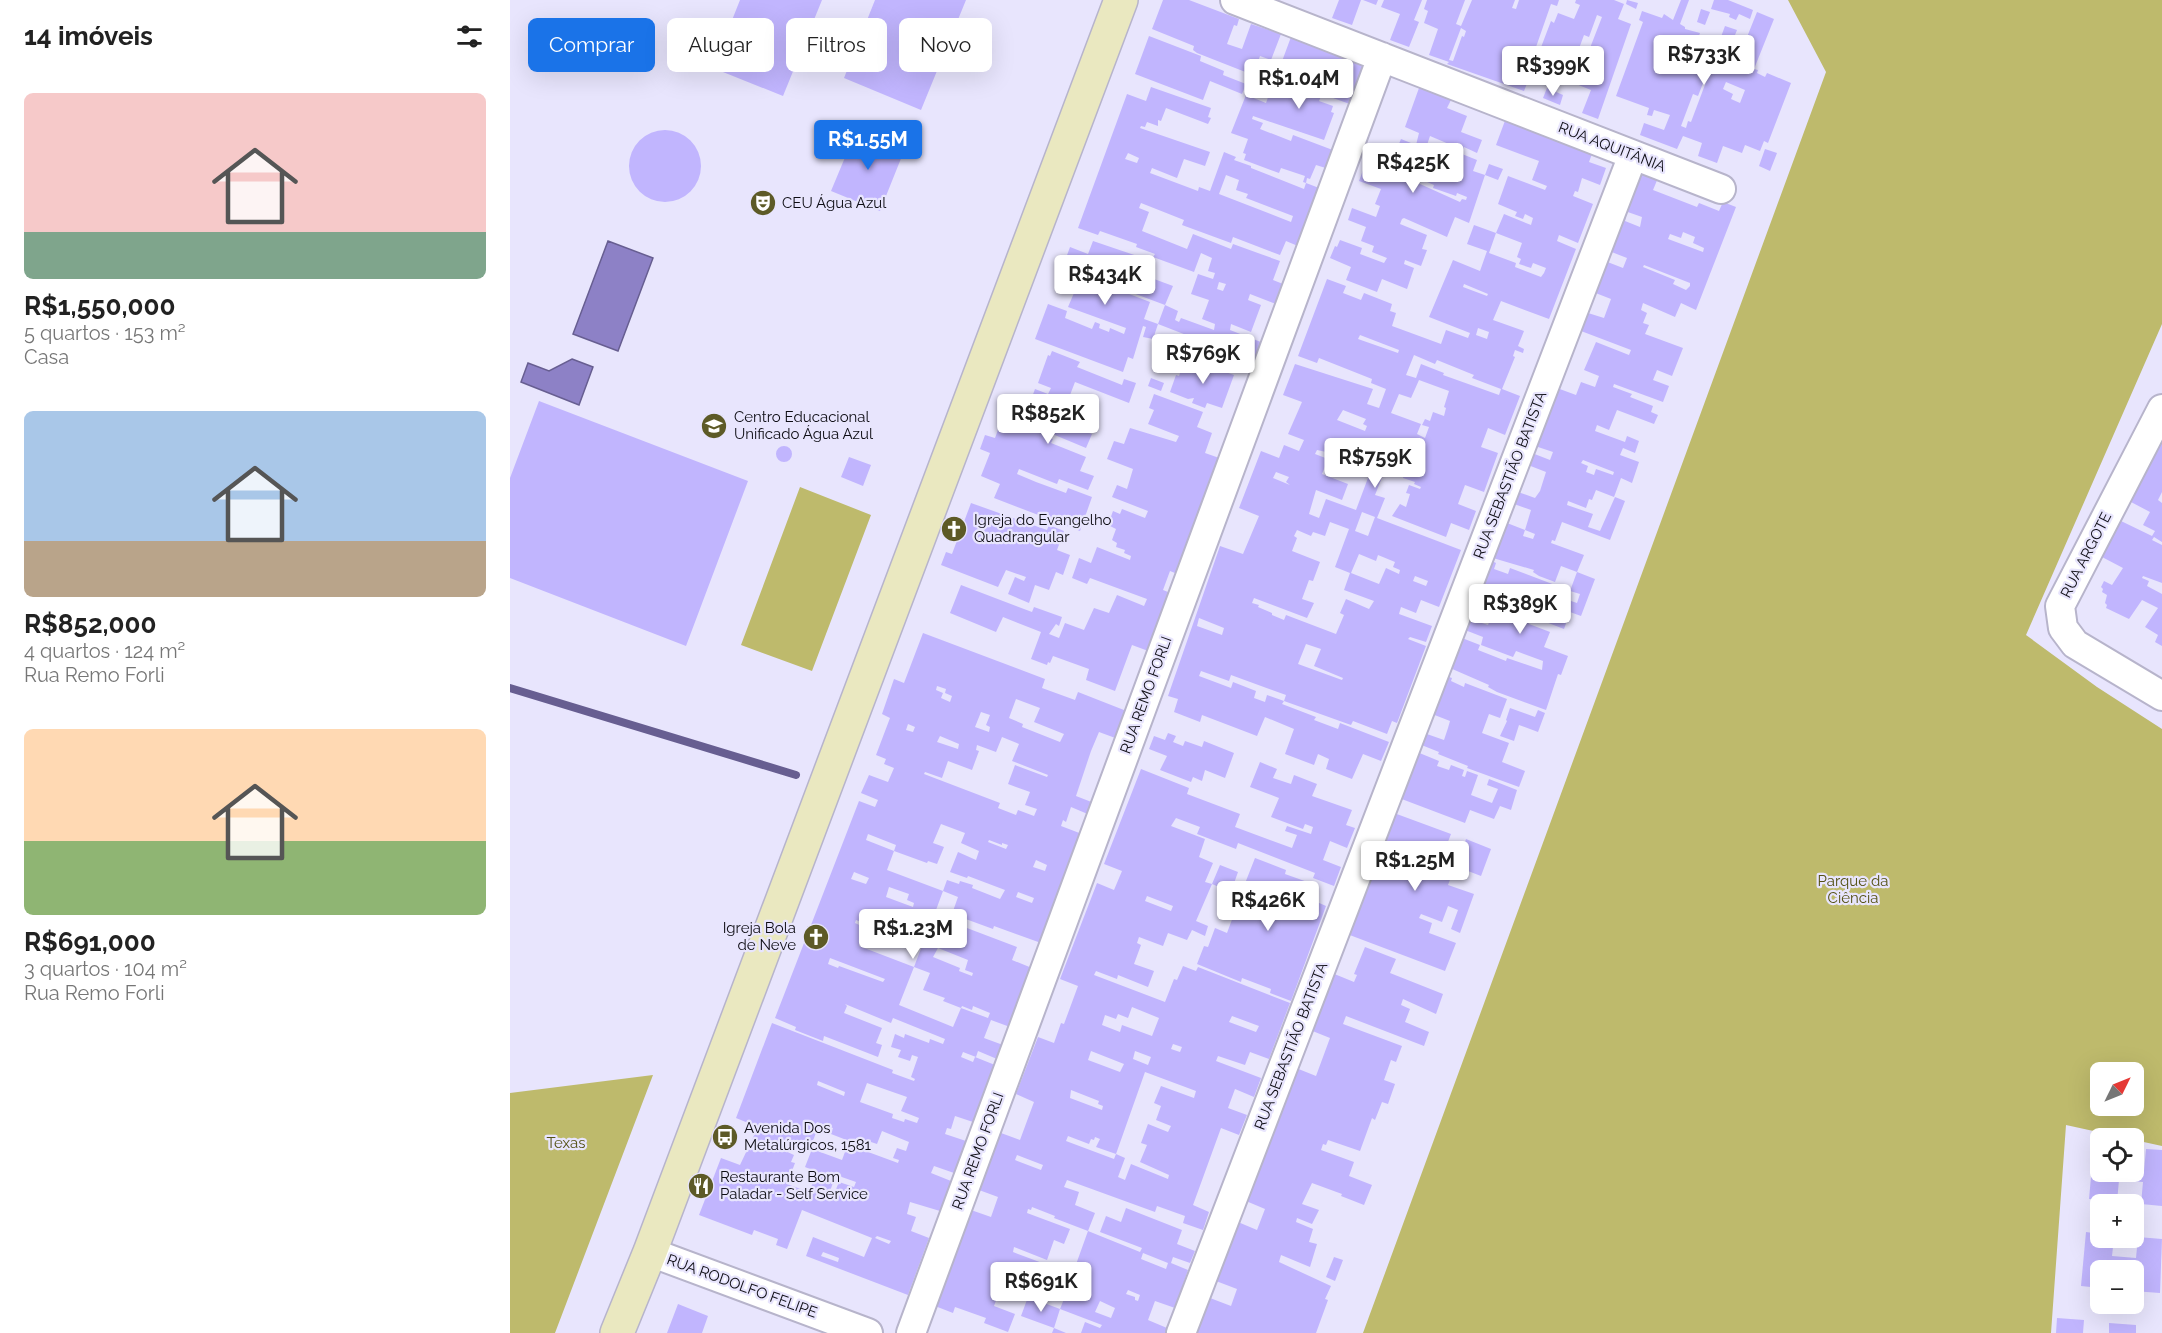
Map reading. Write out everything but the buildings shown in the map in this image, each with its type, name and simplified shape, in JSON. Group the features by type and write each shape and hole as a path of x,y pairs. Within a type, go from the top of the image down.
{"main road":[{"path":"617,1333 650,1252 1121,0"}],"street":[{"name":"RUA AQUITÂNIA","path":"1234,0 1721,189"},
{"name":"RUA REMO FORLI","path":"911,1333 1382,57"},
{"name":"RUA SEBASTIÃO BATISTA","path":"1181,1333 1633,155"},
{"name":"RUA ARGOTE","path":"2162,409 2060,606 2063,628 2075,644 2162,696"},
{"name":"RUA RODOLFO FELIPE","path":"650,1252 868,1333"}],"green space":[{"name":"Parque da Ciência","path":"1788,0 2162,0 2162,324 2026,635 2097,687 2162,729 2162,1146 2144,1142 2144,1128 2090,1128 2090,1130 2066,1125 2051,1333 1363,1333 1826,72"},
{"path":"800,487 871,515 812,671 741,645"},
{"name":"Texas","path":"653,1075 555,1333 510,1333 510,1093"}],"shaded area":[{"path":"608,241 653,258 618,351 573,334"},
{"path":"572,359 593,367 579,405 521,382 528,363 549,371"}],"waterway":[{"path":"510,688 796,775"}],"place":[{"name":"CEU Água Azul","path":"763,203"},
{"name":"Centro Educacional Unificado Água Azul","path":"714,426"},
{"name":"Igreja do Evangelho Quadrangular","path":"954,529"},
{"name":"Igreja Bola de Neve","path":"816,937"},
{"name":"Avenida Dos Metalúrgicos, 1581","path":"725,1137"},
{"name":"Restaurante Bom Paladar - Self Service","path":"701,1186"}]}
